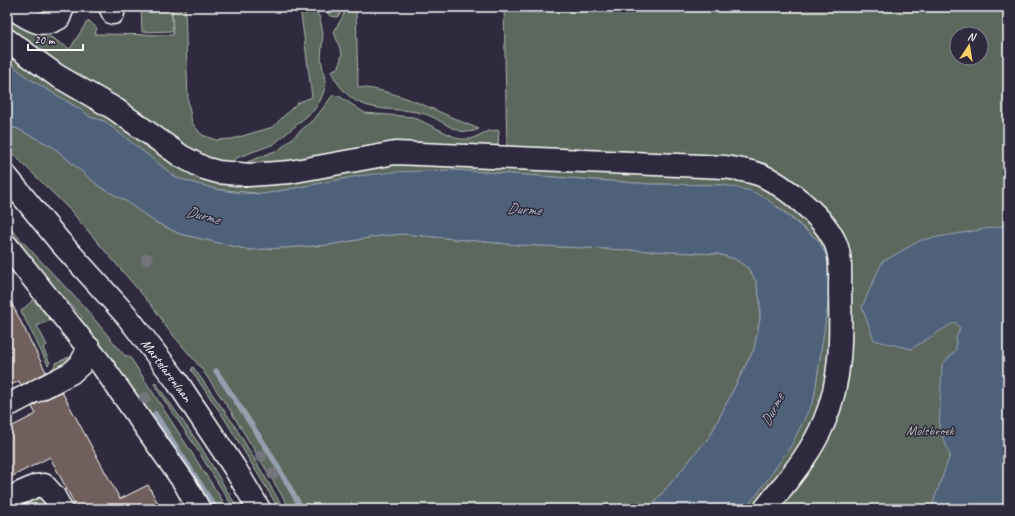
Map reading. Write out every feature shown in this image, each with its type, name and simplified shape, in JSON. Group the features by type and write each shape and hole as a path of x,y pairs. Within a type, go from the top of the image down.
{"main road":[{"path":"10,7 39,24 50,24 59,18 63,7"},
{"path":"7,40 56,75 116,109 181,156 204,168 218,172 249,175 269,174 396,153 725,167 759,174 778,184 806,206 825,227 833,237 840,253 842,338 834,396 824,423 799,465 765,509"},
{"name":"Martelarenlaan","path":"7,177 60,242 126,315 176,380 226,454 259,509"},
{"name":"Martelarenlaan","path":"7,198 60,242"},
{"path":"7,246 89,348 184,482 199,509"},
{"path":"7,406 71,373 80,365 89,348"},
{"path":"7,499 36,486 44,485 54,496 60,509"}],"green space":[{"path":"141,7 171,7 173,31 142,32"},
{"path":"172,7 185,7 188,101 192,123 202,135 216,140 232,139 273,127 297,103 312,97 300,7 314,7 320,18 323,34 321,58 326,86 320,101 314,110 274,144 239,157 226,165 216,167 7,34 7,10 70,49 86,23 89,21 97,28 95,34 173,35"},
{"path":"322,7 341,7 340,15 337,17 330,16"},
{"path":"346,7 356,7 358,87 374,89 405,98 479,129 464,132 451,128 425,114 381,109 364,105 348,95 338,84 331,71 339,67 342,54 334,32 344,14"},
{"name":"Molsbroek","path":"504,7 1008,7 1008,509 744,509 758,493 814,399 821,351 819,241 780,208 724,185 650,184 456,170 358,176 264,194 215,189 177,178 104,121 90,117 83,111 28,78 7,61 7,46 201,171 371,161 771,175 507,149"},
{"path":"333,95 339,96 365,113 413,117 459,139 471,139 488,131 499,130 498,147 304,165 240,165 280,149 316,117"},
{"path":"7,127 16,128 53,147 100,187 124,200 155,222 180,234 250,250 329,245 379,236 403,234 519,245 718,254 735,259 748,268 756,281 760,300 760,319 754,349 710,436 649,509 290,509 230,410 201,368 162,322 163,321 152,306 71,211 7,148"},
{"path":"7,225 86,309 124,355 130,357 228,509 207,509 78,322 82,317 11,240 12,236 7,232"},
{"path":"33,300 51,320 37,326 47,345 43,348 50,363 48,365 21,311"},
{"path":"69,357 63,368 7,399 7,392 51,371 56,363"},
{"path":"193,367 233,423 284,509 279,509 224,418 191,370"},
{"path":"155,382 199,444 238,509 234,509 195,446 156,388"},
{"path":"39,494 55,509 7,509"}],"water":[{"name":"Durme","path":"7,61 28,78 83,111 90,117 104,121 177,178 215,189 240,193 264,194 358,176 394,172 456,170 650,184 724,185 751,191 767,199 819,241 830,263 830,289 814,399 791,446 758,493 744,509 649,509 710,436 754,349 760,319 760,300 756,281 748,268 735,259 718,254 519,245 403,234 379,236 329,245 250,250 180,234 155,222 124,200 100,187 53,147 16,128 7,127"},
{"path":"1008,225 1008,509 936,509 933,503 950,455 939,428 942,365 956,350 956,338 960,328 955,322 911,349 874,340 862,307 882,262 921,240"}],"building":[{"path":"7,294 46,372 27,383 21,385 19,381 7,387"},
{"path":"62,392 120,499 148,485 161,509 77,509 50,457 7,479 7,429 36,414 32,407 37,403"}],"waterway":[{"path":"216,371 268,450 302,509"},
{"path":"155,414 216,509"}]}
